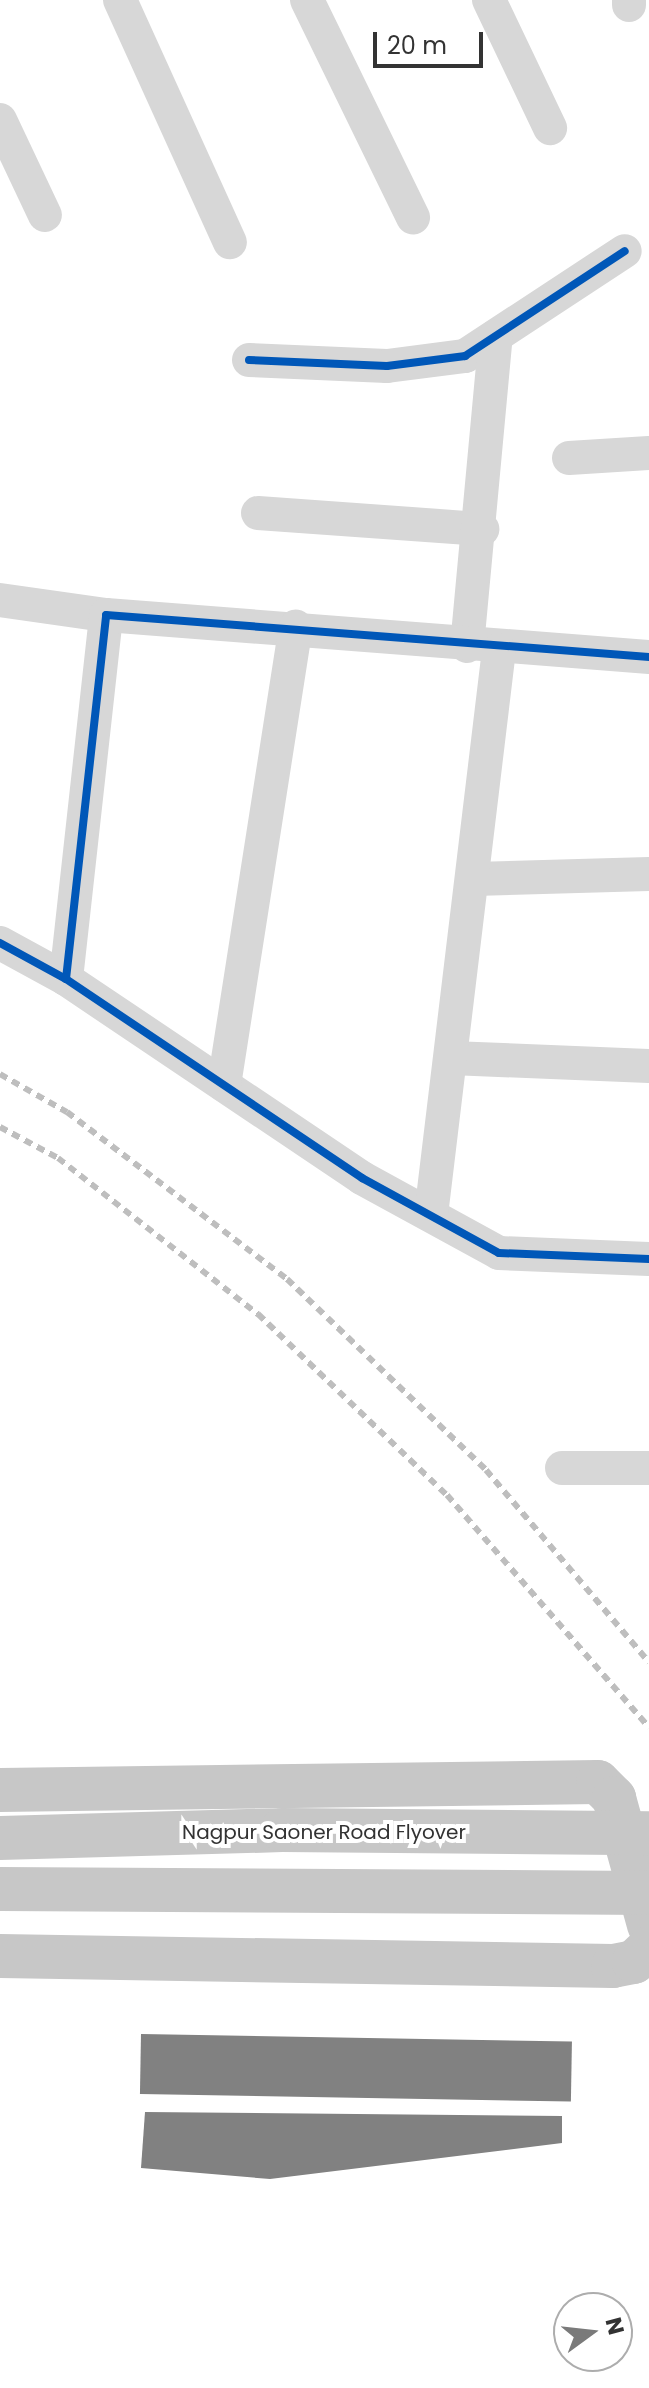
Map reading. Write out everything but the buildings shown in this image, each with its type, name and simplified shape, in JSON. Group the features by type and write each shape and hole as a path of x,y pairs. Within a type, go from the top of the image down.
{"highway":[{"path":"0,1790 598,1782 614,1798 649,1925"},
{"name":"Nagpur Saoner Road Flyover","path":"0,1838 282,1830 649,1833"},
{"path":"0,1889 649,1893"},
{"path":"0,1956 613,1966 634,1962 649,1948"}],"street":[{"path":"120,0 230,242"},
{"path":"307,0 413,217"},
{"path":"489,0 550,128"},
{"path":"0,120 45,215"},
{"path":"249,360 387,366 465,356 625,251"},
{"path":"431,1215 474,879 483,648 482,529 496,336"},
{"path":"569,458 649,453"},
{"path":"258,513 482,529"},
{"path":"0,600 106,615 296,627 483,648 649,657"},
{"path":"66,979 106,615"},
{"path":"224,1085 296,627"},
{"path":"474,879 649,874"},
{"path":"0,943 66,979 362,1178 499,1253 649,1259"},
{"path":"451,1058 649,1066"},
{"path":"562,1468 649,1468"}],"railway":[{"path":"0,1074 67,1112 287,1279 486,1470 649,1662"},
{"path":"0,1127 58,1158 258,1314 447,1495 649,1727"}],"cycle path":[{"path":"249,360 387,366 465,356 625,251"},
{"path":"66,979 106,615 649,657"},
{"path":"0,943 66,979 362,1178 499,1253 649,1259"}]}
